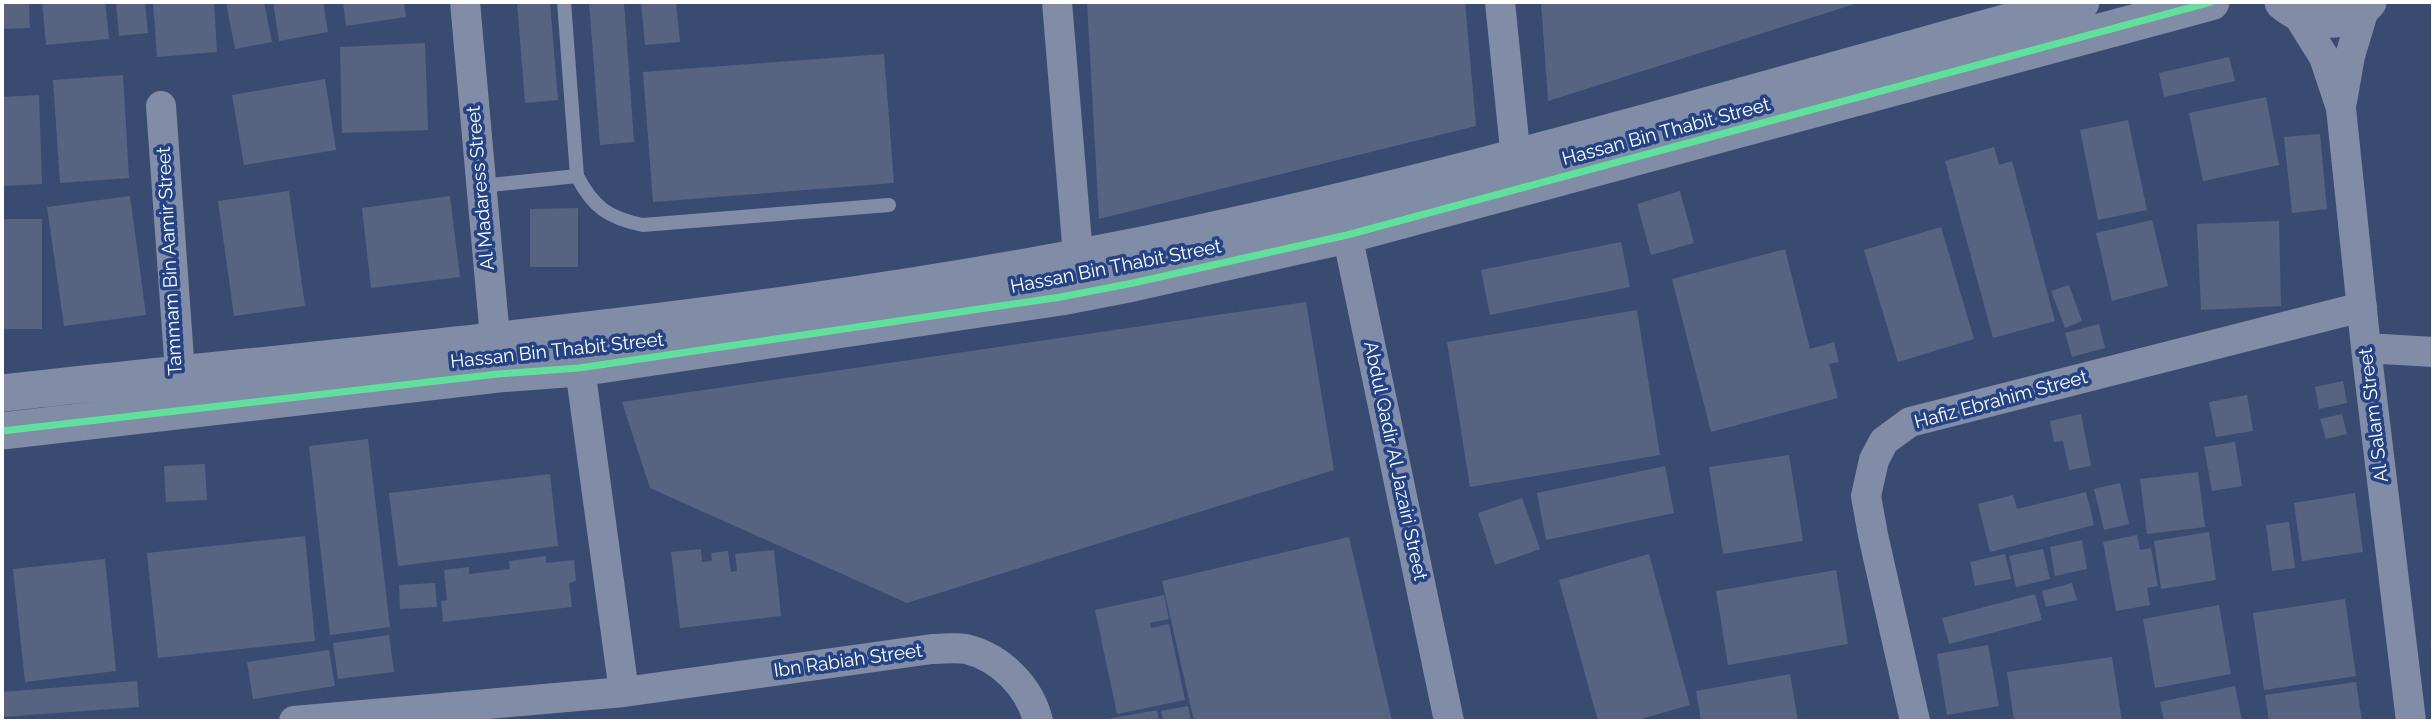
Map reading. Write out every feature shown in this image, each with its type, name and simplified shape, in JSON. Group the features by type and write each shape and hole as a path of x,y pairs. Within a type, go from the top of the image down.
{"street":[{"name":"Al Madaress Street","path":"465,2 496,357"},
{"path":"1057,2 1078,256 1077,272 1061,297"},
{"path":"1500,2 1517,172"},
{"name":"Hassan Bin Thabit Street","path":"1517,172 2081,2"},
{"name":"Hassan Bin Thabit Street","path":"2,393 180,373 496,357 579,368 1061,297 1133,283 1343,218 1517,172 2211,2"},
{"path":"2285,4 2313,19 2332,20 2350,16 2367,4"},
{"name":"Al Salam Street","path":"2285,4 2324,57 2341,108 2366,348 2411,721"},
{"name":"Al Salam Street","path":"2341,108 2350,56 2367,4"},
{"name":"Tammam Bin Aamir Street","path":"161,106 180,373 176,392 162,412"},
{"name":"Hassan Bin Thabit Street","path":"2,431 162,412 496,357 576,332 902,287 1194,234 1343,218"},
{"name":"Abdul Qadir Al Jazairi Street","path":"1343,218 1449,721"},
{"name":"Hafiz Ebrahim Street","path":"1915,721 1866,496 1874,460 1884,441 1910,422 2362,307"},
{"path":"576,332 624,692"},
{"path":"2366,348 2433,352"},
{"name":"Ibn Rabiah Street","path":"294,721 624,692 932,649 965,649 995,661 1022,685 1038,721"}],"lane":[{"path":"564,2 576,176 587,195 602,210 622,221 643,225 888,205"},
{"path":"481,186 576,176"}],"building":[{"path":"2,2 29,2 30,28 2,29"},
{"path":"42,2 105,2 109,39 46,45"},
{"path":"116,2 145,2 148,33 119,36"},
{"path":"153,2 214,2 217,52 157,57"},
{"path":"226,2 264,2 272,42 235,49"},
{"path":"273,2 323,2 328,32 279,41"},
{"path":"343,2 404,2 406,17 346,26"},
{"path":"517,2 550,2 558,100 525,103"},
{"path":"589,2 624,2 634,142 600,145"},
{"path":"641,2 676,2 680,42 645,45"},
{"path":"1087,2 1465,2 1476,126 1099,219"},
{"path":"1541,2 1861,2 1548,101"},
{"path":"425,43 428,130 342,133 340,47"},
{"path":"884,54 894,183 653,202 643,72"},
{"path":"2229,57 2235,81 2164,97 2159,73"},
{"path":"123,75 129,178 60,183 53,80"},
{"path":"325,79 336,150 244,165 232,95"},
{"path":"39,95 42,184 2,186 2,97"},
{"path":"2266,97 2279,165 2203,181 2189,113"},
{"path":"2128,120 2147,210 2098,220 2080,130"},
{"path":"2320,134 2327,209 2292,213 2284,137"},
{"path":"1994,147 1999,165 2012,161 2055,321 1993,338 1945,161"},
{"path":"289,191 305,306 234,316 218,201"},
{"path":"1680,191 1694,243 1651,255 1637,204"},
{"path":"130,196 146,315 64,326 47,207"},
{"path":"450,196 460,277 371,288 362,208"},
{"path":"578,208 578,267 530,267 530,209"},
{"path":"2,219 42,219 42,329 2,329"},
{"path":"2152,220 2168,286 2112,301 2096,233"},
{"path":"2279,221 2281,306 2201,310 2197,224"},
{"path":"1941,227 1974,339 1898,362 1864,250"},
{"path":"1621,242 1630,287 1490,315 1481,270"},
{"path":"1785,249 1810,349 1834,342 1839,362 1829,364 1838,398 1711,432 1672,279"},
{"path":"2069,285 2082,321 2065,328 2051,291"},
{"path":"1306,302 1334,470 907,603 650,488 622,402"},
{"path":"1637,310 1660,455 1470,487 1447,342"},
{"path":"2099,324 2105,348 2072,357 2065,333"},
{"path":"2343,381 2347,403 2319,409 2315,387"},
{"path":"2247,395 2253,431 2216,437 2209,402"},
{"path":"2081,414 2091,466 2069,470 2063,441 2054,442 2050,421"},
{"path":"2342,414 2347,434 2326,439 2320,419"},
{"path":"368,439 390,627 330,635 309,446"},
{"path":"2235,442 2242,486 2212,491 2204,447"},
{"path":"1789,455 1803,541 1723,554 1709,467"},
{"path":"205,464 207,500 166,502 164,466"},
{"path":"1665,466 1674,513 1546,540 1537,493"},
{"path":"2198,472 2205,527 2147,534 2140,479"},
{"path":"550,474 558,546 398,566 389,493"},
{"path":"2120,483 2129,524 2104,530 2094,489"},
{"path":"2086,492 2094,525 1990,552 1978,504 2013,495 2017,509"},
{"path":"2355,493 2363,552 2302,561 2294,503"},
{"path":"1522,498 1540,549 1495,565 1478,513"},
{"path":"2289,522 2295,568 2272,571 2266,525"},
{"path":"2209,532 2216,580 2161,589 2154,541"},
{"path":"2137,535 2140,550 2151,548 2158,586 2147,588 2150,605 2116,611 2103,542"},
{"path":"305,536 315,641 158,658 147,553"},
{"path":"1349,537 1392,721 1194,721 1162,581"},
{"path":"2082,540 2087,569 2055,576 2050,547"},
{"path":"701,549 702,562 712,561 711,553 728,551 731,572 737,571 735,554 774,550 781,616 680,628 671,552"},
{"path":"2043,549 2050,579 2016,587 2009,556"},
{"path":"1649,554 1690,705 1634,721 1598,721 1559,580"},
{"path":"2005,554 2011,579 1975,586 1970,562"},
{"path":"546,556 546,563 574,560 576,581 569,583 572,607 443,622 441,601 447,600 444,570 469,567 469,574 510,569 509,561"},
{"path":"105,559 116,671 25,682 13,569"},
{"path":"1836,570 1848,644 1728,665 1716,591"},
{"path":"435,583 437,607 400,609 399,585"},
{"path":"2072,583 2077,600 2046,607 2042,591"},
{"path":"2035,594 2042,620 1949,644 1942,618"},
{"path":"1164,595 1169,619 1150,623 1151,628 1169,624 1185,700 1117,714 1095,610"},
{"path":"2345,599 2356,676 2264,690 2253,613"},
{"path":"2219,605 2231,674 2155,688 2143,619"},
{"path":"389,635 394,672 338,679 333,643"},
{"path":"1988,645 1999,706 1947,715 1937,654"},
{"path":"329,650 335,686 253,699 247,662"},
{"path":"2112,657 2122,721 2014,721 2007,672"},
{"path":"1790,674 1798,721 1701,721 1696,691"},
{"path":"137,681 139,707 2,717 2,692"},
{"path":"2356,682 2362,721 2269,721 2265,695"},
{"path":"2235,686 2242,721 2164,721 2160,702"},
{"path":"1188,706 1191,721 1163,721 1161,711"},
{"path":"1157,710 1159,721 1102,721 1102,720"}],"cycle path":[{"path":"2,431 498,374 579,368 1061,297 1347,235 2211,2"}]}
